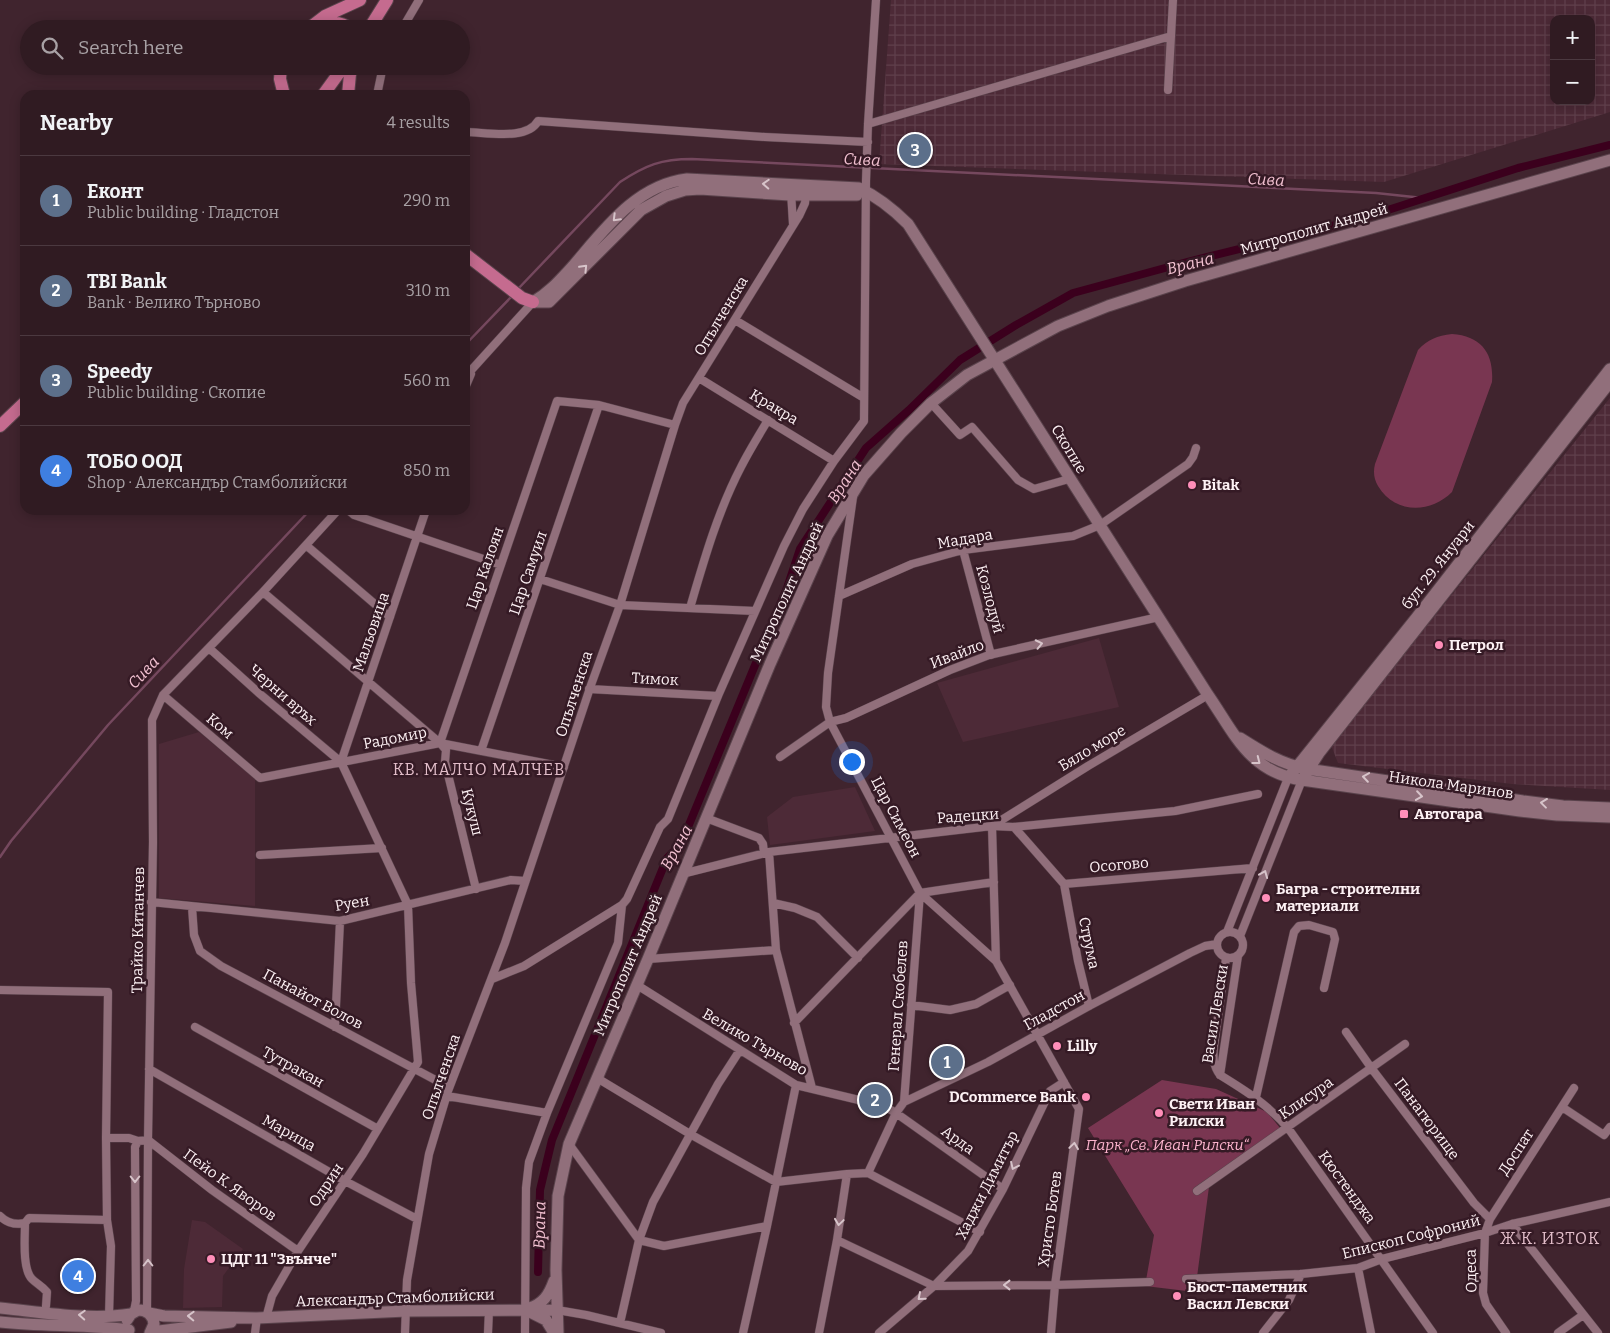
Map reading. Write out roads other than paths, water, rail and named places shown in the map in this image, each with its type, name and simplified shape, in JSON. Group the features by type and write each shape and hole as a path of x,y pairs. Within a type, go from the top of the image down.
{"main road":[{"path":"320,20 360,0"},
{"path":"376,20 387,0"},
{"path":"280,75 283,90"},
{"path":"327,90 337,75"},
{"path":"348,90 350,75"},
{"path":"470,258 527,300"},
{"path":"0,426 20,407"}],"street":[{"path":"407,20 419,0"},
{"name":"Митрополит Андрей","path":"525,1333 526,1188 529,1162 547,1113 618,943 622,904 627,899 660,827 668,819 718,696 802,509 864,421 866,186 876,0"},
{"path":"1168,90 1173,0"},
{"path":"868,124 1171,36"},
{"path":"378,90 381,75"},
{"path":"470,132 524,133 535,127 538,121 765,138 868,142"},
{"name":"Митрополит Андрей","path":"556,1333 558,1196 569,1144 770,664 827,536 864,475 896,439 931,403 992,356 1108,306 1195,279 1610,160"},
{"path":"470,372 527,300 549,302 641,210 654,201 674,192 700,189 806,190 860,195 866,186"},
{"name":"Скопие","path":"866,186 908,224 1030,414 1069,479 1234,734 1256,761 1288,778"},
{"path":"791,190 793,224"},
{"name":"Опълченска","path":"405,1333 407,1280 417,1220 430,1154 447,1096 492,979 589,689 620,605 682,403 803,209 806,190"},
{"path":"735,320 864,398"},
{"path":"470,377 474,368"},
{"name":"бул. 29. Януари","path":"1302,780 1301,768 1610,369"},
{"name":"Кракра","path":"699,378 834,461"},
{"name":"бул. 29. Януари","path":"1288,778 1319,753 1610,382"},
{"name":"Цар Калоян","path":"440,743 557,401 599,405"},
{"path":"931,403 960,435 972,427 1018,480 1034,488 1069,479"},
{"path":"599,405 675,425"},
{"name":"Цар Самуил","path":"481,751 599,405"},
{"path":"690,608 704,558 723,506 740,467 768,420"},
{"name":"Мадара","path":"839,596 912,564 963,550 1073,536 1100,525 1188,464 1196,448"},
{"name":"Цар Симеон","path":"854,490 828,673 826,707 830,722 892,836 920,893 996,961 1079,1108"},
{"path":"163,695 307,546 334,515"},
{"path":"353,515 501,565"},
{"name":"Мальовица","path":"341,762 424,515"},
{"path":"307,546 390,617"},
{"name":"Козлодуй","path":"963,550 991,655"},
{"path":"540,579 620,605 755,611"},
{"path":"263,592 440,743"},
{"name":"Ивайло","path":"780,757 830,722 846,718 950,670 991,655 1159,617"},
{"name":"Черни връх","path":"209,648 341,762"},
{"name":"Тимок","path":"589,689 718,696"},
{"name":"Трайко Китанчев","path":"148,1312 148,1140 153,842 152,720 163,695"},
{"name":"Ком","path":"163,695 260,778"},
{"name":"Бяло море","path":"992,826 1088,766 1208,695"},
{"name":"Скопие","path":"1234,734 1268,755 1301,768"},
{"name":"Радомир","path":"260,778 440,743 564,767"},
{"name":"Кукуш","path":"440,743 446,750 446,762 476,889"},
{"path":"1319,753 1327,768 1333,773"},
{"path":"341,762 408,905 411,983 418,1062 414,1070"},
{"name":"Никола Маринов","path":"1301,768 1539,803 1610,808"},
{"path":"1227,932 1288,778"},
{"name":"Никола Маринов","path":"1288,778 1520,811 1557,815 1610,817"},
{"path":"1240,936 1302,780"},
{"name":"Радецки","path":"682,874 766,853 892,836 992,826 1014,827 1175,811 1258,794"},
{"path":"706,818 759,838 763,844 773,904 776,950 812,1088"},
{"path":"992,826 996,961"},
{"path":"1014,827 1064,884"},
{"path":"260,855 382,848"},
{"name":"Осогово","path":"1064,884 1252,868"},
{"name":"Руен","path":"152,902 340,921 511,880 525,881"},
{"path":"794,1023 920,893 994,882"},
{"name":"Струма","path":"1064,884 1076,954 1089,1006"},
{"name":"Генерал Скобелев","path":"904,1102 920,893"},
{"path":"492,979 524,966 622,904"},
{"path":"773,904 794,908 817,917 858,958"},
{"name":"Панайот Волов","path":"192,907 194,935 200,951 206,956 221,966 443,1084 447,1096"},
{"path":"335,1026 340,921"},
{"path":"1256,1097 1294,932 1300,926 1309,925 1333,932 1335,939 1324,988"},
{"path":"1227,932 1236,933 1240,936 1243,949 1238,956 1226,958 1220,954 1217,944 1220,936 1227,932"},
{"name":"Гладстон","path":"904,1102 988,1062 1190,953 1205,946 1217,944"},
{"path":"648,959 776,950"},
{"name":"Васил Левски","path":"1220,1075 1238,956"},
{"name":"Васил Левски","path":"1220,1075 1214,1064 1213,1052 1226,958"},
{"name":"Велико Търново","path":"637,985 796,1085 884,1106 896,1113"},
{"path":"911,1005 950,1010 976,1004 1010,985"},
{"path":"0,990 108,992 106,1138 108,1220 111,1246 108,1316"},
{"name":"Тутракан","path":"195,1027 378,1129"},
{"name":"Панагюрище","path":"1346,1032 1474,1203 1490,1218"},
{"name":"Клисура","path":"1197,1192 1405,1044"},
{"path":"620,1323 639,1240 653,1202 718,1084 740,1050"},
{"name":"Марица","path":"149,1069 417,1220"},
{"name":"Одрин","path":"255,1333 272,1296 298,1251 345,1181 414,1070"},
{"name":"Кюстенджа","path":"1220,1075 1256,1097 1274,1112 1288,1128 1433,1333"},
{"path":"597,1078 690,1134 776,1182 868,1173 980,1232"},
{"name":"Хаджи Димитър","path":"879,1333 934,1286 968,1251 1003,1189 1050,1091 1064,1082"},
{"path":"743,1333 796,1085"},
{"name":"Доспат","path":"1485,1233 1490,1218 1574,1088"},
{"path":"447,1096 547,1113"},
{"path":"868,1173 896,1113 904,1102"},
{"path":"1562,1107 1604,1135 1610,1127"},
{"name":"Христо Ботев","path":"1051,1333 1055,1285 1079,1108"},
{"name":"Арда","path":"896,1113 1003,1189"},
{"path":"106,1138 148,1140"},
{"name":"Пейо К. Яворов","path":"148,1140 212,1190 298,1251"},
{"path":"0,1322 22,1325 112,1328 130,1331 127,1322 136,1301 135,1147 138,1141"},
{"path":"569,1144 639,1240 664,1246 767,1226"},
{"path":"818,1333 837,1240 847,1174"},
{"name":"Епископ Софроний","path":"1186,1279 1301,1274 1358,1268 1382,1259 1485,1233 1512,1224 1610,1202"},
{"path":"0,1216 4,1220 18,1224 25,1223"},
{"path":"46,1306 47,1292 31,1278 26,1266 25,1223 29,1218 108,1220"},
{"path":"1512,1224 1598,1333"},
{"name":"Одеса","path":"1485,1233 1484,1293 1486,1304 1506,1333"},
{"path":"837,1240 934,1286 1150,1282"},
{"path":"1358,1268 1371,1333"},
{"path":"524,1309 537,1305 550,1293 556,1270"},
{"path":"1263,1333 1289,1300 1301,1274"},
{"name":"Александър Стамболийски","path":"0,1308 51,1314 108,1316 142,1310 164,1316 262,1318 406,1311 557,1310"},
{"path":"524,1309 546,1320 556,1333"},
{"path":"488,1310 488,1333"},
{"path":"557,1310 586,1314 661,1333"},
{"name":"Александър Стамболийски","path":"148,1312 154,1320 153,1328 150,1332"},
{"path":"1558,1333 1583,1314"},
{"name":"Александър Стамболийски","path":"150,1332 203,1327 262,1318"}],"waterway":[{"name":"Врана","path":"538,1272 540,1190 552,1140 667,858 681,844 787,588 800,549 866,448 909,410 960,360 1016,325 1073,293 1187,262 1360,219 1518,168 1610,145"},
{"name":"Сива","path":"517,290 620,182 646,167 671,160 692,159 1376,193 1423,198"},
{"name":"Сива","path":"470,340 512,296"},
{"name":"Сива","path":"0,857 11,841 108,725 305,515"}],"place":[{"name":"Speedy","path":"915,150"},
{"name":"Bitak","path":"1192,485"},
{"name":"Петрол","path":"1439,645"},
{"name":"Автогара","path":"1404,814"},
{"name":"Багра - строителни материали","path":"1266,898"},
{"name":"Lilly","path":"1057,1046"},
{"name":"Еконт","path":"947,1062"},
{"name":"DCommerce Bank","path":"1086,1097"},
{"name":"TBI Bank","path":"875,1100"},
{"name":"Свети Иван Рилски","path":"1159,1113"},
{"name":"ЦДГ 11 \"Звънче\"","path":"211,1259"},
{"name":"ТОБО ООД","path":"78,1276"},
{"name":"Бюст-паметник Васил Левски","path":"1177,1296"}],"district":[{"name":"КВ. МАЛЧО МАЛЧЕВ","path":"479,769"},
{"name":"Ж.К. ИЗТОК","path":"1550,1238"}],"park label":[{"name":"Парк „Св. Иван Рилски“","path":"1167,1145"}]}
